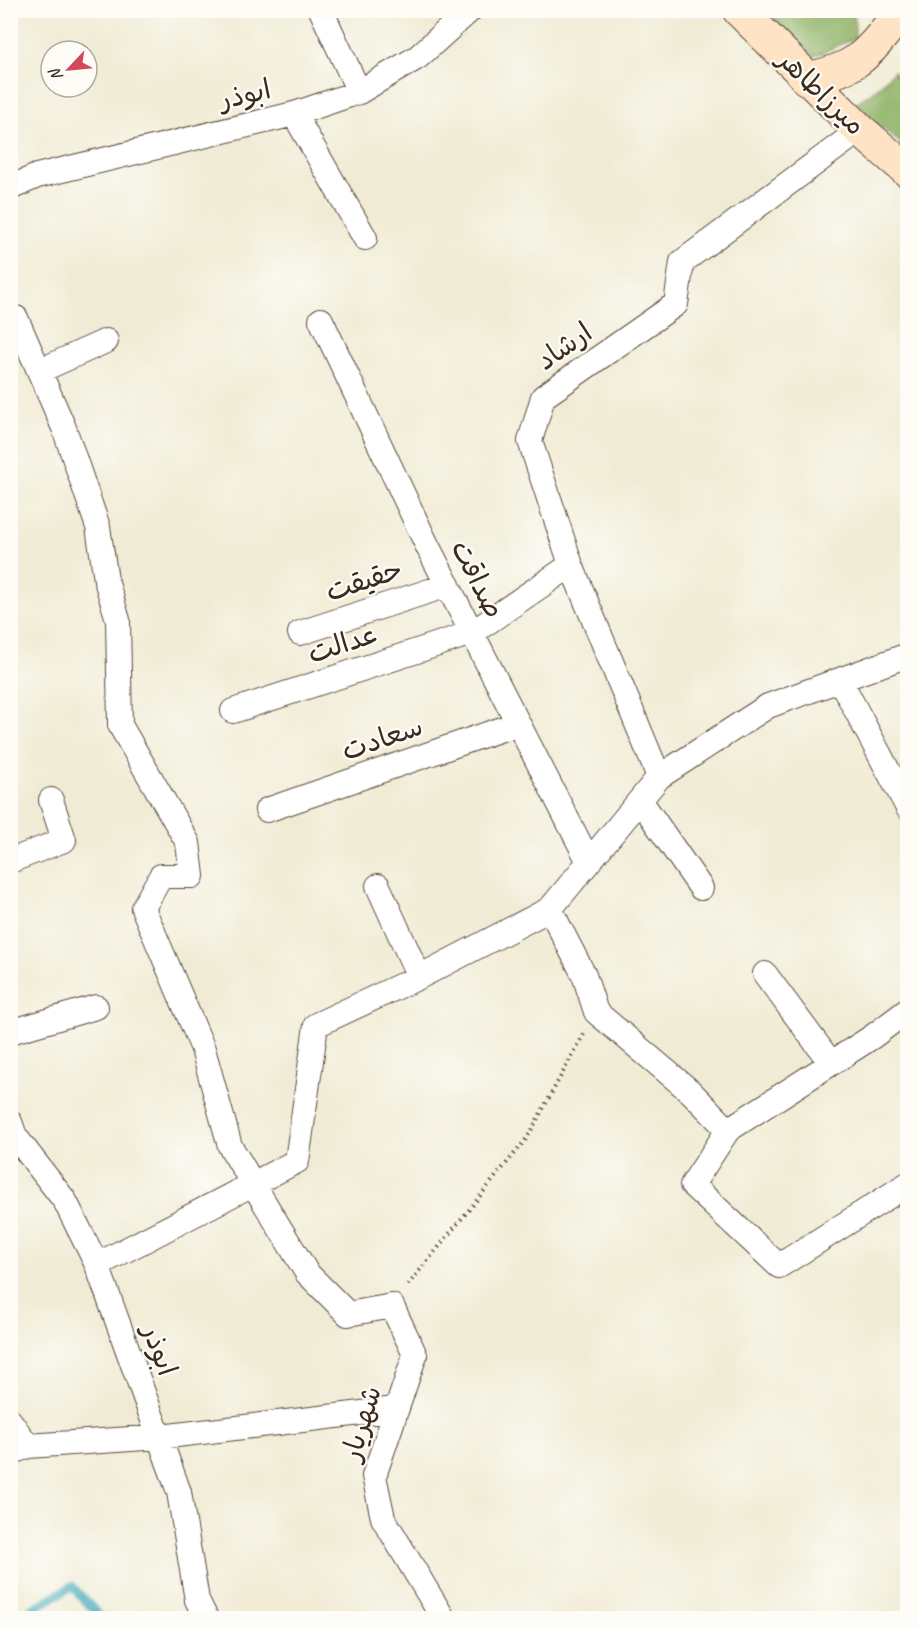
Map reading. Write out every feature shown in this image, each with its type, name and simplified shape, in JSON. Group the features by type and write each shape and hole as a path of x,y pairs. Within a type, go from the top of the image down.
{"main road":[{"name":"میرزاطاهر","path":"739,10 860,130 908,171"},
{"path":"807,78 837,73 856,63 894,28"}],"street":[{"path":"321,10 359,92"},
{"name":"ابوذر","path":"10,188 37,176 294,114 359,92 418,57 470,10"},
{"path":"294,114 365,238"},
{"name":"ارشاد","path":"659,777 571,566 530,441 543,397 676,304 682,262 860,130"},
{"path":"10,320 16,318 64,428 98,527 106,580 118,620 120,725 188,843 192,876 161,876 143,908 202,1049 230,1146 307,1273 348,1314 392,1306"},
{"name":"صداقت","path":"321,320 516,724 589,862"},
{"path":"39,371 105,341"},
{"name":"عدالت","path":"233,711 472,633 571,566"},
{"name":"حقیقت","path":"300,633 448,585"},
{"path":"97,1265 297,1161 316,1025 419,977 550,909 659,777 768,706 908,655"},
{"path":"840,680 908,808"},
{"name":"سعادت","path":"267,810 516,724"},
{"path":"10,861 64,840 51,800"},
{"path":"640,800 701,888"},
{"path":"378,886 419,977"},
{"path":"550,909 584,975 596,1012 691,1092 728,1130"},
{"path":"765,974 831,1063"},
{"path":"10,1032 96,1007"},
{"path":"908,1010 872,1037 728,1130 692,1185 779,1266 908,1184"},
{"name":"ابوذر","path":"10,1122 15,1136 65,1201 97,1265 179,1492 197,1600 206,1618"},
{"name":"شهریار","path":"392,1306 415,1355 374,1476 383,1518 443,1618"},
{"path":"10,1421 19,1449 160,1437 395,1409"}],"path":[{"path":"392,1306 527,1138 596,1012"}],"green space":[{"path":"766,11 854,11 855,38 814,56"},
{"path":"894,71 907,92 907,148 853,105 878,88"}],"waterway":[{"path":"17,1618 72,1586 101,1618"}]}
